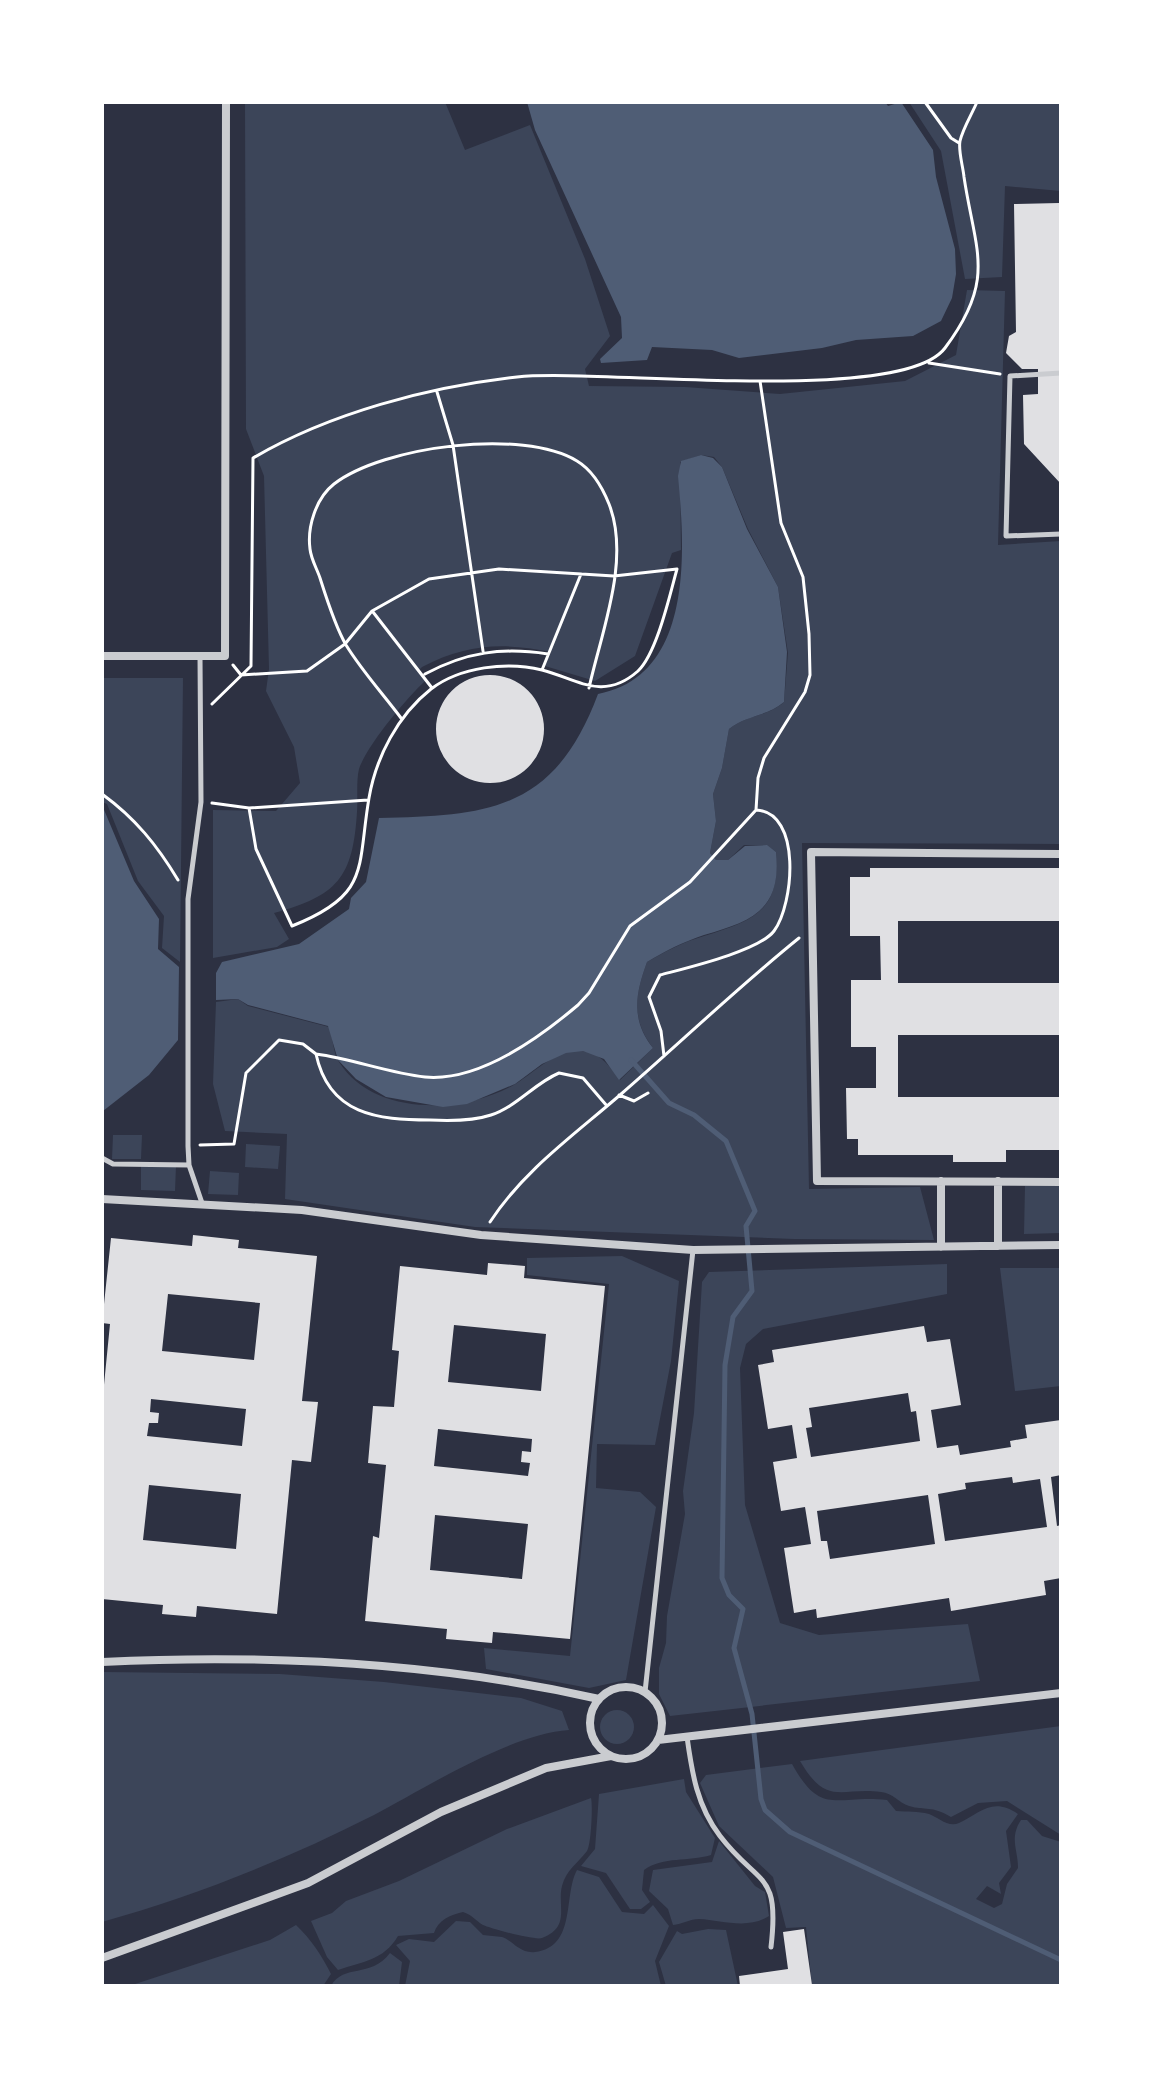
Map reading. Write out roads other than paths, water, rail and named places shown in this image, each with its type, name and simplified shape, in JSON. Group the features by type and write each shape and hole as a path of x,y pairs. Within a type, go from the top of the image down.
{"street":[{"path":"102,656 225,656 226,102"},
{"path":"1061,854 811,852 817,1181 1061,1182"},
{"path":"941,1181 941,1247"},
{"path":"998,1181 998,1246"},
{"path":"102,1199 302,1210 481,1235 693,1250 1061,1245"},
{"path":"102,1662 255,1658 415,1668 599,1699 620,1688 645,1692 660,1712 662,1726 658,1740 641,1756 623,1759 611,1756 546,1768 441,1812 308,1883 102,1958"},
{"path":"658,1740 1061,1693"},
{"path":"599,1699 589,1725 593,1739 611,1756"}],"lane":[{"path":"1061,373 1010,376 1006,536 1061,534"},
{"path":"200,656 201,802 188,899 188,1146 189,1165 202,1203"},
{"path":"102,1158 113,1164 189,1165"},
{"path":"645,1692 693,1250"},
{"path":"687,1737 694,1787 704,1808 721,1837 763,1878 776,1907 771,1947"}],"waterway":[{"path":"631,1060 669,1103 694,1115 726,1141 755,1211 746,1226 752,1291 733,1317 725,1365 722,1578 729,1595 743,1609 734,1648 752,1714 761,1799 765,1810 790,1832 1061,1960"}]}
